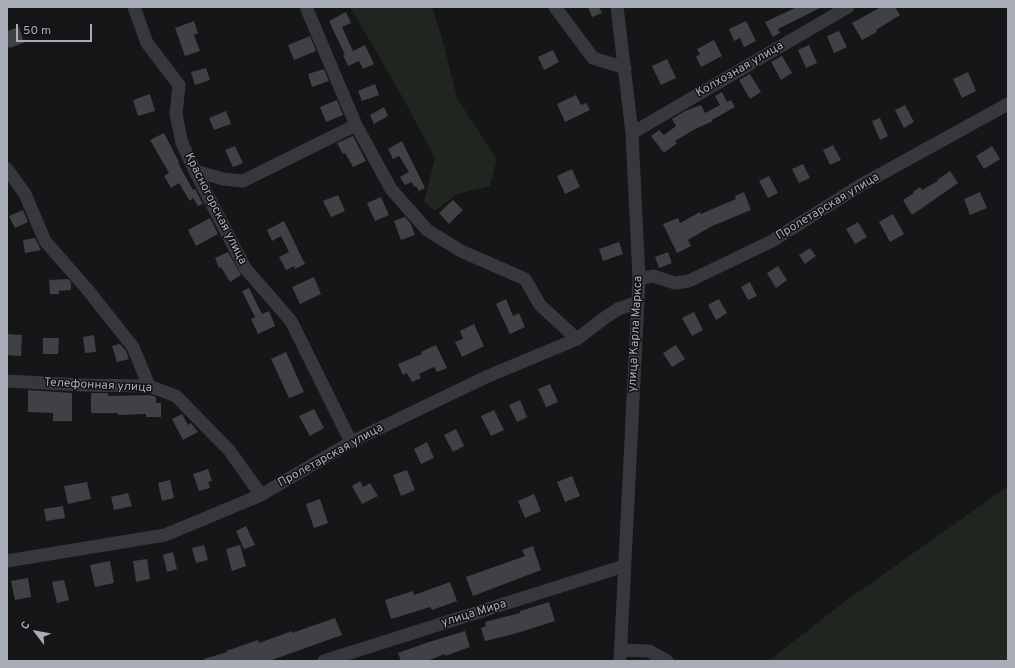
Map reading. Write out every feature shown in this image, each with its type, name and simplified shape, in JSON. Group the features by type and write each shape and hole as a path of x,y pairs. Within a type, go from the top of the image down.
{"street":[{"name":"Красногорская улица","path":"134,7 147,43 179,85 176,114 182,143 245,268 291,321 351,442"},
{"path":"306,7 356,125 391,189 426,230 461,251 525,279 540,305 578,339"},
{"path":"555,7 593,58 624,68"},
{"name":"улица Карла Маркса","path":"617,7 632,132 639,279 620,655"},
{"name":"Колхозная улица","path":"632,132 847,8"},
{"name":"Пролетарская улица","path":"639,279 653,276 675,283 689,281 772,241 861,185 1008,104"},
{"path":"196,170 223,179 243,181 356,125"},
{"path":"7,169 25,194 45,241 88,289 133,347 149,386"},
{"name":"Пролетарская улица","path":"7,561 165,535 261,495 351,442 486,377 578,339 618,309 638,302"},
{"name":"Телефонная улица","path":"7,381 149,386 176,396 229,450 261,495"},
{"name":"улица Мира","path":"324,661 624,566"},
{"path":"620,655 649,651 667,661"}],"shaded area":[{"path":"350,7 432,7 442,38 457,98 497,159 490,186 457,194 435,211 424,202 435,158 403,98"},
{"path":"1008,486 1008,661 768,661 847,600"}],"building":[{"path":"588,7 599,7 602,13 592,17"},
{"path":"797,7 822,7 778,29 780,33 773,37 765,22"},
{"path":"881,7 895,7 900,15 876,30 877,32 862,40 852,23"},
{"path":"346,12 351,23 342,27 353,51 365,45 374,64 363,69 359,61 348,66 343,55 345,55 329,21"},
{"path":"194,21 198,33 194,35 200,51 185,56 175,28"},
{"path":"746,21 756,41 744,47 740,38 734,41 729,29"},
{"path":"19,27 24,43 9,48 7,42 7,31"},
{"path":"839,31 847,47 834,53 827,36"},
{"path":"310,36 316,51 294,60 288,45"},
{"path":"714,40 722,56 701,67 696,57 700,54 697,49"},
{"path":"809,45 817,63 806,68 798,50"},
{"path":"553,50 559,62 544,70 538,57"},
{"path":"782,56 792,73 781,80 771,62"},
{"path":"667,59 676,78 661,85 652,66"},
{"path":"206,68 210,80 195,85 191,72"},
{"path":"324,69 329,81 312,87 308,74"},
{"path":"968,72 976,91 962,98 953,79"},
{"path":"750,74 761,92 750,99 739,80"},
{"path":"375,84 379,95 362,101 358,91"},
{"path":"722,92 727,102 731,100 735,107 712,120 713,121 695,129 675,141 677,143 664,153 651,136 659,130 664,135 676,126 672,119 685,111 701,105 705,113 720,105 715,96"},
{"path":"150,94 155,111 138,116 133,100"},
{"path":"576,95 581,105 586,103 590,110 565,122 557,104"},
{"path":"337,100 343,115 326,122 320,107"},
{"path":"905,105 914,122 904,128 895,110"},
{"path":"384,107 388,116 374,124 370,115"},
{"path":"226,111 231,124 214,130 209,118"},
{"path":"880,118 888,136 880,140 872,121"},
{"path":"164,133 179,162 178,163 193,190 195,189 203,204 198,206 193,198 190,201 179,183 171,188 164,176 169,173 150,140"},
{"path":"353,136 366,161 353,167 337,143"},
{"path":"402,141 425,188 419,191 416,186 414,187 412,182 405,185 400,177 409,172 399,156 393,159 388,149"},
{"path":"833,145 841,160 830,165 823,150"},
{"path":"235,146 243,163 233,167 225,150"},
{"path":"992,146 1000,159 984,169 976,156"},
{"path":"803,164 810,178 799,183 792,169"},
{"path":"572,169 580,187 565,194 557,176"},
{"path":"950,171 958,183 912,215 903,200 920,187 922,190 938,181 937,180"},
{"path":"769,176 778,193 768,198 759,181"},
{"path":"744,192 751,210 712,226 688,240 691,246 677,253 663,224 678,218 680,223 700,212 701,214 736,199 735,196"},
{"path":"980,192 987,208 970,215 964,199"},
{"path":"338,195 345,211 331,217 323,201"},
{"path":"381,197 389,215 375,221 367,203"},
{"path":"453,200 463,210 449,224 439,213"},
{"path":"23,210 28,222 15,228 9,216"},
{"path":"893,214 904,234 890,242 879,222"},
{"path":"405,217 411,224 415,235 401,240 394,221"},
{"path":"210,218 218,234 196,246 188,230"},
{"path":"284,221 305,264 295,269 294,266 286,270 279,257 289,252 281,236 272,241 267,230"},
{"path":"858,222 867,237 855,244 846,229"},
{"path":"35,238 41,250 25,253 23,240"},
{"path":"619,242 623,254 603,261 599,249"},
{"path":"810,248 816,256 805,264 799,255"},
{"path":"228,252 241,275 230,282 221,267 219,268 215,258"},
{"path":"668,252 672,263 659,268 655,257"},
{"path":"778,266 787,280 776,288 767,273"},
{"path":"314,277 321,294 300,304 292,287"},
{"path":"68,279 71,282 71,290 59,291 59,294 50,294 49,280"},
{"path":"750,282 757,296 748,300 741,287"},
{"path":"249,288 262,314 269,311 275,326 258,334 251,319 255,317 242,291"},
{"path":"506,299 513,316 519,313 525,327 510,334 496,304"},
{"path":"719,299 727,313 716,320 708,305"},
{"path":"694,312 703,330 692,336 682,318"},
{"path":"474,324 484,346 462,357 455,342 463,339 460,331"},
{"path":"7,334 22,335 21,356 7,355"},
{"path":"94,335 96,352 85,353 83,337"},
{"path":"43,338 59,338 58,354 43,354"},
{"path":"120,344 126,351 129,359 117,362 112,346"},
{"path":"436,345 447,368 437,372 434,367 419,374 421,378 412,382 407,373 403,375 398,364 422,354 421,352"},
{"path":"676,345 685,359 672,367 663,353"},
{"path":"286,352 304,392 289,398 271,359"},
{"path":"550,384 558,402 546,407 538,389"},
{"path":"28,390 72,393 72,421 53,421 53,413 28,412"},
{"path":"91,393 108,393 108,396 150,395 156,397 156,403 161,403 161,417 146,417 146,414 118,415 118,413 91,413"},
{"path":"520,400 527,417 517,422 509,405"},
{"path":"314,409 324,428 310,436 299,416"},
{"path":"494,410 504,430 491,436 481,416"},
{"path":"182,414 188,425 191,423 198,432 183,440 172,419"},
{"path":"456,429 464,446 453,452 444,435"},
{"path":"427,442 434,458 421,464 414,449"},
{"path":"208,469 212,481 208,482 210,488 199,491 193,474"},
{"path":"407,470 415,490 401,496 393,475"},
{"path":"572,476 580,496 565,502 557,482"},
{"path":"170,480 174,498 162,501 158,483"},
{"path":"360,481 363,487 370,483 378,496 362,504 352,486"},
{"path":"87,482 91,499 68,504 64,486"},
{"path":"128,493 132,506 114,510 111,497"},
{"path":"534,494 541,511 525,518 518,501"},
{"path":"320,499 328,523 314,528 306,504"},
{"path":"63,506 65,518 46,521 44,509"},
{"path":"246,526 255,545 244,549 236,531"},
{"path":"204,545 208,560 196,563 192,548"},
{"path":"240,545 246,566 232,571 226,549"},
{"path":"533,546 541,570 473,596 466,577 525,556 522,550"},
{"path":"173,552 177,569 167,572 163,555"},
{"path":"147,559 150,579 136,582 133,561"},
{"path":"110,561 114,583 95,587 90,565"},
{"path":"28,578 31,597 15,600 11,581"},
{"path":"64,580 69,600 57,603 52,582"},
{"path":"450,582 457,601 432,610 430,607 391,619 385,600 413,591 414,595"},
{"path":"549,602 555,621 514,634 485,641 481,628 486,626 485,622 520,613 520,611"},
{"path":"335,618 342,635 269,661 204,661 204,659 258,640 259,643"},
{"path":"465,631 470,647 427,661 401,661 398,653"}]}
